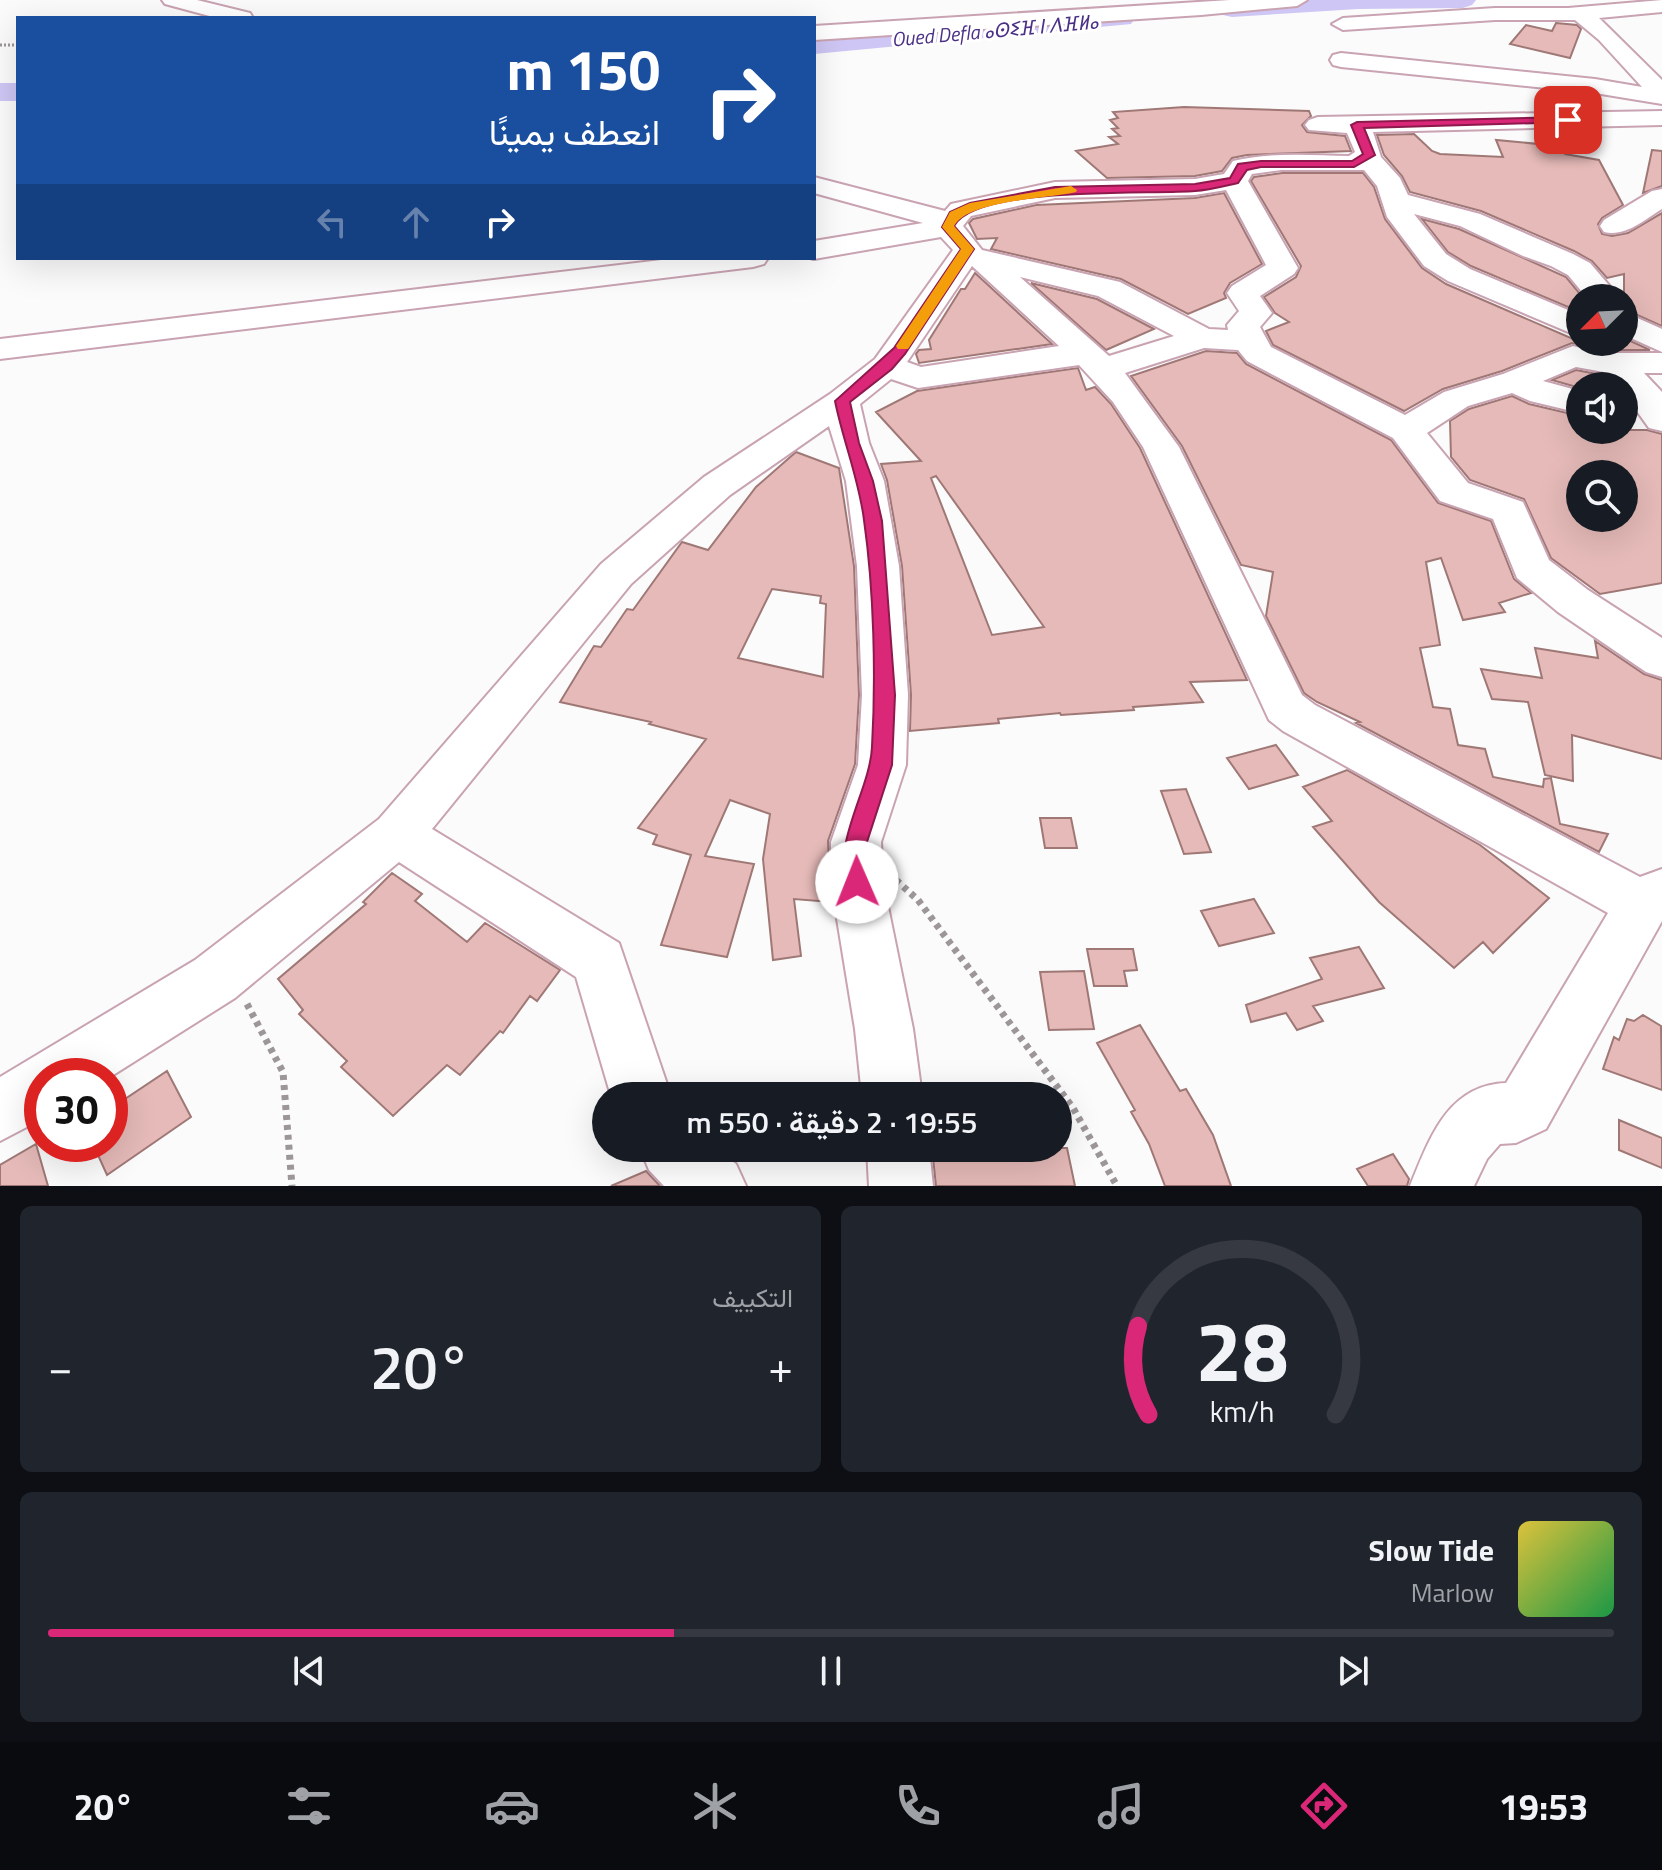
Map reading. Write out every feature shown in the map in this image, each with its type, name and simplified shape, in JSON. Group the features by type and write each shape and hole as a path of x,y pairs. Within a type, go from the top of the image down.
{"street":[{"path":"172,0 234,16"},
{"path":"816,33 1201,9 1297,0"},
{"path":"86,1058 228,969 397,834 616,574 717,486 842,401 887,366 962,239 961,210 1055,190 1195,200 1234,181 1242,167 1282,162 1354,164 1353,116 1341,60 1342,15 1580,13 1662,6"},
{"path":"1580,13 1607,35 1662,96"},
{"path":"1341,60 1595,86 1662,96"},
{"path":"1353,116 1390,184 1401,217 1435,260 1459,275 1566,321"},
{"path":"1318,125 1353,116 1644,118 1662,138"},
{"path":"1234,181 1283,268 1243,293 1256,313 1243,325 1248,341 1259,354 1406,430 1454,492 1509,511 1532,568 1662,660"},
{"path":"816,186 1109,289 1202,338"},
{"path":"1614,226 1662,197"},
{"path":"1397,201 1470,220 1562,260 1579,269 1592,284"},
{"path":"1430,208 1475,211 1502,205"},
{"path":"816,250 962,239 1127,396 1161,447 1285,707 1299,718 1652,898 1525,1108 1519,1113 1488,1115 1470,1132 1442,1186"},
{"path":"0,349 736,260"},
{"path":"1638,335 1661,356"},
{"path":"887,366 918,378 1066,355 1094,362 1202,338 1248,341"},
{"path":"1638,354 1661,356"},
{"path":"1406,430 1456,399 1515,381 1573,356 1601,363 1612,356"},
{"path":"1620,356 1627,377 1646,394 1662,420"},
{"path":"1515,381 1542,394 1566,399"},
{"path":"842,401 873,521 885,695 882,765 856,842 857,882 884,1029 890,1082"},
{"path":"1638,420 1662,427"},
{"path":"397,834 599,961 637,1082"},
{"path":"0,1111 24,1096"},
{"path":"684,1162 714,1186"},
{"path":"899,1162 901,1186"}],"path":[{"path":"856,842 918,900 1073,1108 1117,1186"},
{"path":"228,969 283,1072 292,1186"}],"building":[{"path":"1556,23 1577,25 1581,29 1570,58 1510,44 1526,25 1552,31"},
{"path":"1184,107 1309,111 1311,116 1302,125 1307,132 1345,136 1351,151 1247,155 1232,158 1222,171 1195,176 1107,178 1076,151 1118,144 1109,137 1120,136 1112,129 1118,128 1110,120 1118,118 1113,112"},
{"path":"1414,134 1432,151 1440,154 1503,157 1496,140 1560,146 1565,154 1599,160 1623,205 1602,218 1598,224 1602,234 1628,233 1662,213 1662,326 1638,315 1638,284 1624,284 1624,274 1607,278 1592,261 1574,251 1481,211 1410,192 1402,176 1384,155 1377,135"},
{"path":"1652,150 1662,151 1662,186 1643,193"},
{"path":"1282,173 1363,173 1374,187 1385,219 1422,268 1446,284 1566,336 1566,345 1502,371 1443,389 1404,411 1273,345 1266,331 1289,322 1275,313 1264,297 1296,277 1301,266 1251,181 1254,177"},
{"path":"1224,193 1262,264 1230,283 1224,293 1226,298 1188,314 1121,279 991,249 997,238 977,239 969,223 973,219 1036,205 1195,198"},
{"path":"1422,219 1459,229 1566,277 1572,284 1566,284 1566,306 1471,266 1448,252"},
{"path":"975,273 1052,344 919,363 916,354 919,350 931,349 929,340 961,289 965,289"},
{"path":"1031,283 1097,299 1154,329 1106,350"},
{"path":"1206,351 1237,353 1246,364 1391,440 1438,503 1491,521 1514,579 1531,593 1499,603 1505,612 1463,620 1441,558 1426,562 1440,645 1420,648 1433,707 1450,709 1458,745 1485,749 1493,777 1543,787 1544,779 1551,778 1560,824 1608,834 1599,852 1304,693 1266,616 1273,572 1241,565 1182,446 1131,376"},
{"path":"1078,368 1086,390 1095,387 1111,404 1140,448 1247,680 1190,682 1203,702 998,719 999,723 910,731 911,695 902,566 887,480 881,464 921,461 876,412 917,391","holes":["936,476 1044,627 992,635 931,478"]},
{"path":"1566,374 1566,384 1552,380"},
{"path":"1512,396 1529,404 1566,413 1566,444 1638,444 1638,430 1662,434 1662,583 1600,594 1551,558 1524,499 1470,480 1451,457 1450,421 1469,409"},
{"path":"796,452 839,468 854,566 859,695 855,764 828,841 831,902 794,899 801,956 773,960 763,859 770,814 730,800 705,856 754,864 727,957 661,945 691,855 653,844 657,835 638,828 706,739 649,724 651,722 560,702 594,646 601,647 627,609 633,610 682,542 708,550 756,487","holes":["772,589 821,596 820,603 826,604 823,677 738,658"]},
{"path":"1595,641 1644,674 1662,680 1662,759 1572,735 1573,781 1545,775 1528,702 1492,699 1481,669 1542,678 1535,648 1598,658"},
{"path":"1276,745 1298,775 1249,789 1227,758"},
{"path":"1347,770 1480,845 1549,898 1493,953 1483,942 1454,968 1379,902 1313,827 1332,821 1303,787"},
{"path":"1186,789 1211,852 1184,854 1161,791"},
{"path":"1040,818 1071,818 1077,848 1045,848"},
{"path":"392,873 422,894 415,901 467,942 485,923 560,970 537,1001 530,996 503,1033 500,1031 460,1075 447,1065 393,1116 341,1067 347,1061 299,1014 303,1010 278,979 366,904 363,902"},
{"path":"1254,899 1274,933 1219,946 1201,911"},
{"path":"1359,947 1384,988 1313,1006 1323,1021 1297,1030 1286,1013 1251,1022 1246,1005 1322,979 1310,958"},
{"path":"1087,949 1133,949 1137,970 1124,971 1127,986 1094,986"},
{"path":"1084,971 1094,1029 1049,1030 1040,972"},
{"path":"1643,1015 1661,1026 1662,1090 1603,1069 1614,1037 1619,1040 1627,1019 1634,1021"},
{"path":"1140,1025 1180,1091 1186,1089 1213,1135 1231,1186 1165,1186 1149,1144 1131,1112 1135,1110 1097,1043"},
{"path":"167,1071 191,1117 128,1160 128,1097"},
{"path":"1619,1120 1662,1138 1662,1168 1619,1150"},
{"path":"24,1151 24,1162 41,1162 48,1186 0,1186 0,1165"},
{"path":"1393,1154 1409,1179 1407,1186 1368,1186 1357,1169"},
{"path":"101,1162 126,1162 107,1175"},
{"path":"933,1162 1070,1162 1075,1186 936,1186"},
{"path":"646,1171 660,1186 611,1186"}],"waterway":[{"name":"Oued Defla ⴰⵙⵉⴼ ⵏ ⴷⴼⵍⴰ","path":"1232,9 1358,1 1463,0"},
{"name":"Oued Defla ⴰⵙⵉⴼ ⵏ ⴷⴼⵍⴰ","path":"816,46 1122,18"},
{"name":"Oued Defla ⴰⵙⵉⴼ ⵏ ⴷⴼⵍⴰ","path":"0,92 16,92"}],"slow traffic":[{"path":"903,346 968,249 948,227 955,214 975,206 1055,190 1071,190"}],"route":[{"path":"857,882 856,842 882,765 885,695 873,521 842,401 887,366 900,351 968,249 948,227 955,214 975,206 1055,190 1195,187 1234,181 1242,167 1261,164 1354,164 1369,155 1357,125 1568,120"}]}
